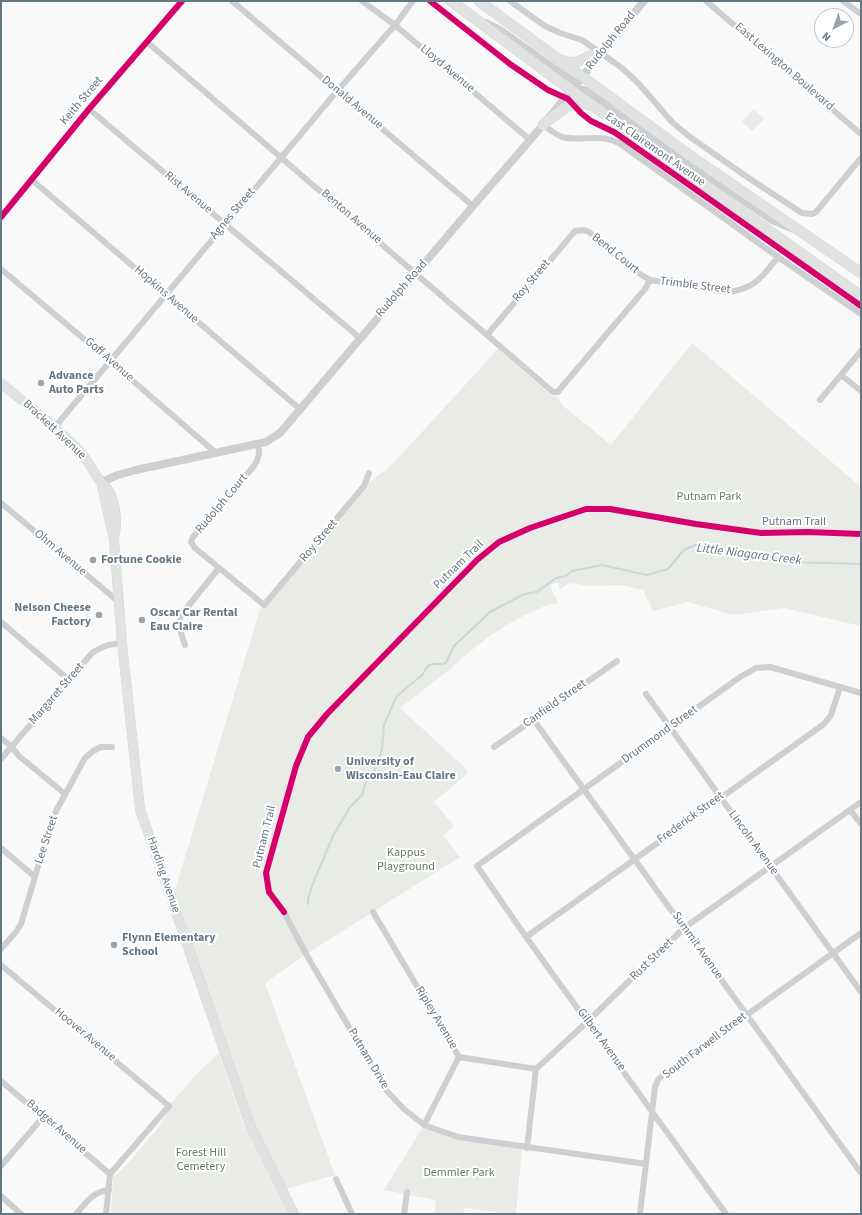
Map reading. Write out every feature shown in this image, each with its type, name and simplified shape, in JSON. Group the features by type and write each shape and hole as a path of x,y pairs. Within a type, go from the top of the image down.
{"main road":[{"name":"East Clairemont Avenue","path":"451,1 570,90 861,296"},
{"name":"East Clairemont Avenue","path":"479,1 689,155 861,273"},
{"path":"555,57 566,62 575,63 592,55 601,53"},
{"path":"543,125 561,111 580,102 597,109"},
{"name":"Brackett Avenue","path":"1,383 54,428 84,457 101,482"},
{"name":"Harding Avenue","path":"101,482 114,540 122,643 140,809 250,1125 294,1214"}],"street":[{"name":"Keith Street","path":"1,217 89,109 182,1"},
{"name":"Donald Avenue","path":"232,1 472,206"},
{"name":"Lloyd Avenue","path":"362,1 395,25 529,139"},
{"name":"Agnes Street","path":"54,428 281,157 395,25 413,1"},
{"path":"510,1 545,26 560,33 582,40 622,68 631,76 663,113 681,130 797,211 808,215 816,212 861,158"},
{"name":"Rudolph Road","path":"101,482 128,472 258,444 271,439 280,433 529,139 543,125 644,1"},
{"name":"East Lexington Boulevard","path":"706,1 861,134"},
{"path":"842,1 861,14"},
{"path":"467,13 500,30 569,79 573,80 582,77"},
{"name":"Benton Avenue","path":"147,42 551,391 555,392"},
{"path":"570,90 579,89 586,91 630,123 772,220 797,229"},
{"name":"Rist Avenue","path":"89,109 360,338"},
{"path":"543,125 554,133 562,136 602,138 619,143 778,257 861,314"},
{"name":"Hopkins Avenue","path":"32,180 300,410"},
{"name":"Bend Court","path":"579,230 589,232 630,268 650,280"},
{"name":"Roy Street","path":"487,335 572,234 579,230"},
{"name":"Trimble Street","path":"555,392 560,389 640,295 650,280 728,292 736,291 748,288 756,283 778,257"},
{"name":"Goff Avenue","path":"1,269 216,453"},
{"path":"820,400 861,351"},
{"path":"841,375 861,391"},
{"name":"Rudolph Court","path":"258,444 260,451 254,466 191,542 195,548 264,605"},
{"name":"Roy Street","path":"264,605 364,486 369,474"},
{"name":"Ohm Avenue","path":"1,503 119,602"},
{"path":"185,645 180,630 181,615 219,568"},
{"path":"1,622 69,680"},
{"name":"Margaret Street","path":"1,759 92,653 99,648 108,645 122,643"},
{"name":"Canfield Street","path":"494,747 617,661"},
{"name":"Drummond Street","path":"477,866 740,677 756,668 770,667 861,692"},
{"name":"Frederick Street","path":"526,937 824,724 830,715 840,687"},
{"name":"Lincoln Avenue","path":"646,694 861,992"},
{"name":"Summit Avenue","path":"532,719 861,1173"},
{"path":"1,738 12,747 19,756 65,794"},
{"name":"Lee Street","path":"1,949 21,924 50,826 65,794 85,758 93,751 101,747 112,746"},
{"name":"Rust Street","path":"536,1069 684,928 861,802"},
{"path":"850,810 861,824"},
{"path":"1,848 35,877"},
{"name":"Gilbert Avenue","path":"477,866 526,937 726,1214"},
{"name":"Putnam Drive","path":"284,912 306,954 386,1090 404,1109 424,1125 458,1138 646,1164"},
{"name":"Ripley Avenue","path":"373,912 459,1057 536,1069"},
{"name":"South Farwell Street","path":"640,1214 655,1087 658,1080 861,933"},
{"name":"Hoover Avenue","path":"1,964 169,1106 110,1174"},
{"path":"424,1125 459,1057"},
{"path":"527,1148 536,1069"},
{"name":"Badger Avenue","path":"1,1081 110,1174"},
{"path":"1,1166 43,1117"},
{"path":"106,1214 110,1174"},
{"path":"336,1179 352,1214"},
{"path":"76,1214 93,1195 99,1191 108,1190"},
{"path":"404,1214 407,1192"},
{"path":"1,1196 21,1214"}],"green space":[{"path":"754,109 764,119 752,131 742,122"},
{"name":"Putnam Park","path":"692,343 861,487 861,626 784,608 733,615 688,602 653,611 643,590 621,585 591,586 569,583 559,589 559,584 555,583 551,585 551,588 557,603 547,605 517,619 491,635 400,708 462,765 468,773 434,802 454,826 443,835 460,857 306,954 265,983 335,1175 282,1190 250,1125 172,900 261,606 364,486 389,468 498,349 552,396 558,397 562,405 611,445"},
{"name":"Forest Hill Cemetery","path":"219,1053 242,1121 288,1214 111,1214 113,1177 120,1172 157,1129 169,1110 170,1104 197,1074"},
{"name":"Demmler Park","path":"424,1125 458,1137 522,1147 516,1214 464,1208 463,1214 434,1214 436,1200 384,1190"}],"waterway":[{"name":"Little Niagara Creek","path":"308,904 312,886 333,836 350,807 362,795 366,782 376,768 382,750 384,725 398,695 422,675 428,666 446,663 454,646 490,612 524,594 537,592 556,578 566,576 572,571 602,565 647,575 668,569 684,550 695,545 782,562 861,564"}],"cycle path":[{"path":"1,217 89,109 182,1"},
{"path":"430,1 510,64 548,90 568,99 591,121 614,132 861,306"},
{"name":"Putnam Trail","path":"284,912 269,892 266,873 296,766 308,737 327,714 477,560 499,542 530,528 586,509 610,509 696,524 761,533 808,532 861,534"}],"place":[{"name":"Advance Auto Parts","path":"41,383"},
{"name":"Fortune Cookie","path":"93,560"},
{"name":"Nelson Cheese Factory","path":"99,615"},
{"name":"Oscar Car Rental Eau Claire","path":"142,620"},
{"name":"University of Wisconsin-Eau Claire","path":"338,769"},
{"name":"Flynn Elementary School","path":"114,945"}],"park label":[{"name":"Kappus Playground","path":"406,860"}]}
